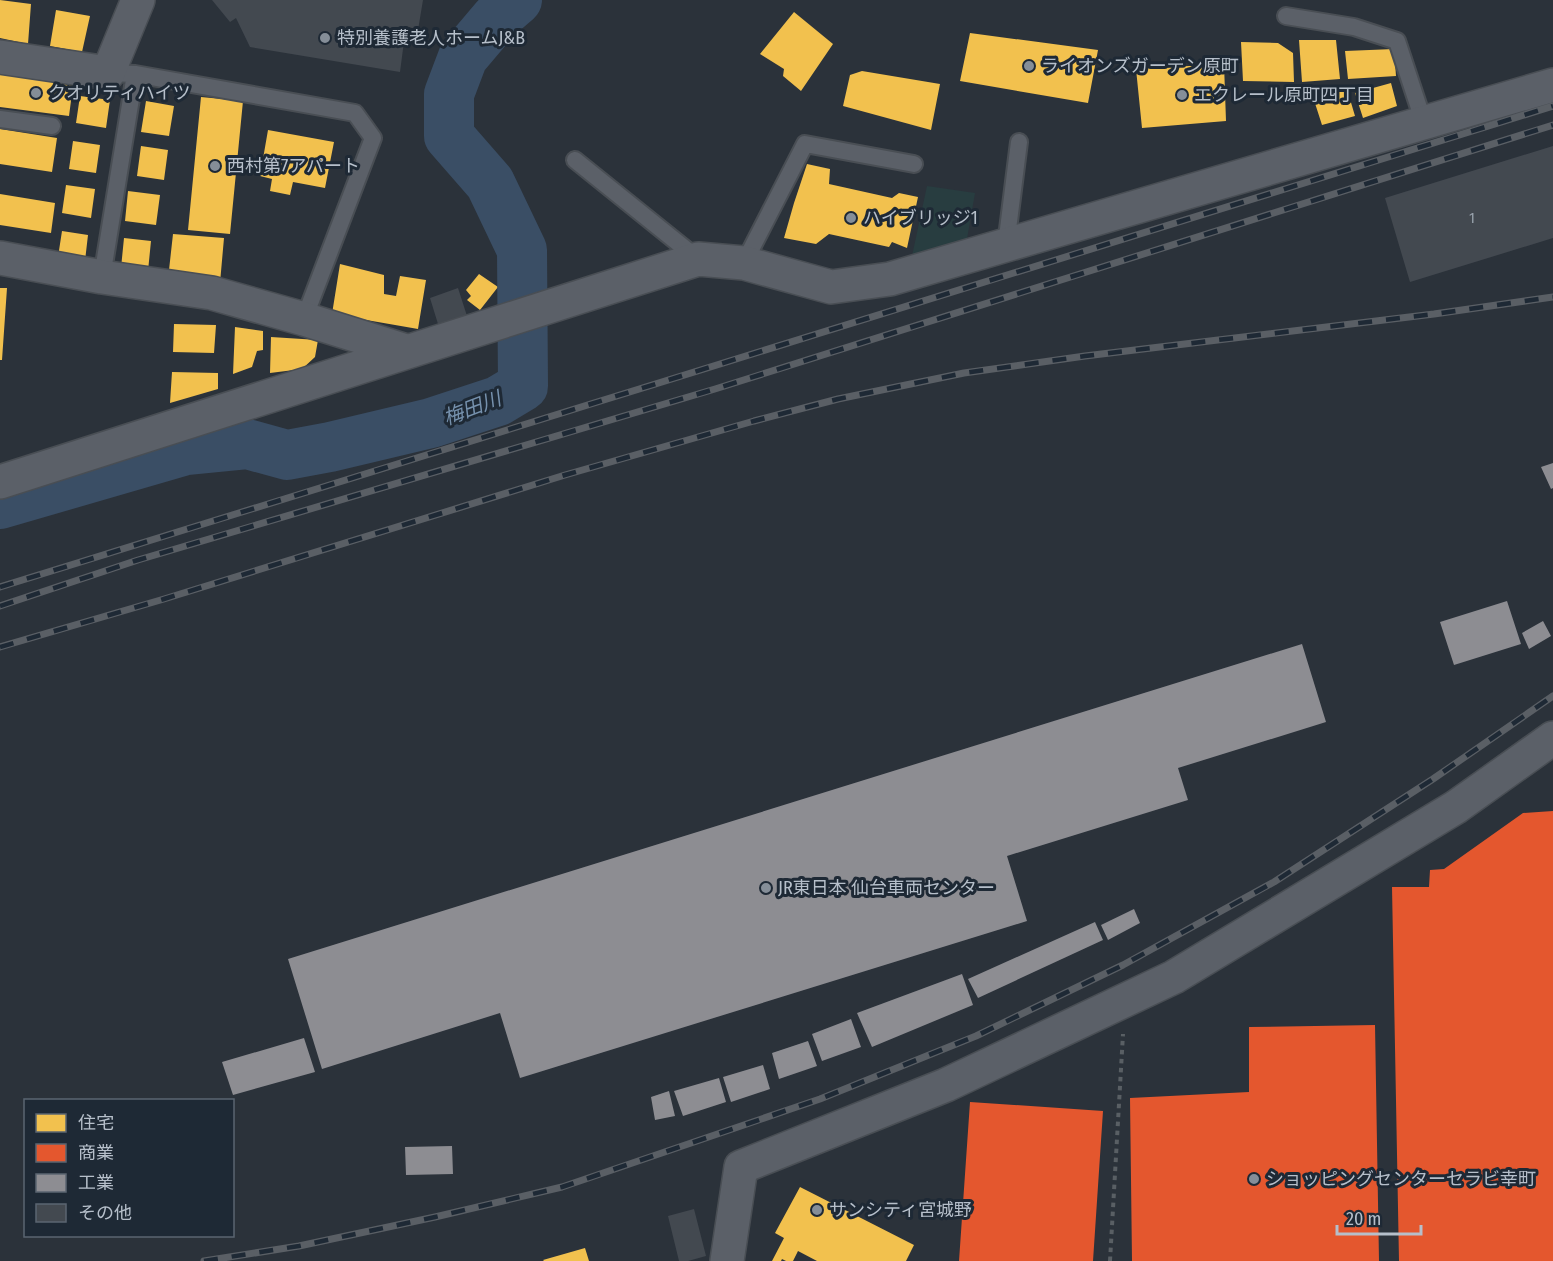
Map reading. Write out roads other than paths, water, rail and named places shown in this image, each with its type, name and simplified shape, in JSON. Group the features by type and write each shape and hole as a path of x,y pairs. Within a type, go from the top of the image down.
{"street":[{"path":"0,57 122,73 138,0"},
{"path":"0,482 698,259 744,263 831,287 890,279 1553,85"},
{"path":"0,258 102,277 212,293 406,351"},
{"path":"727,1261 741,1167 946,1086 1174,977 1456,807 1553,738"}],"lane":[{"path":"1286,16 1354,27 1398,41 1424,123"},
{"path":"102,277 122,73 355,113 373,138 304,319"},
{"path":"0,119 52,126"},
{"path":"1006,245 1019,142"},
{"path":"744,263 805,144 914,164"},
{"path":"575,160 698,259"}],"waterway":[{"name":"梅田川","path":"0,504 186,450 247,444 287,455 330,447 431,423 498,401 523,386 522,250 490,183 449,136 449,94 463,57 496,18 517,0"}],"railway":[{"path":"0,587 1553,106"},
{"path":"0,606 138,560 715,389 1553,125"},
{"path":"0,647 164,599 565,475 838,399 964,373 1553,297"},
{"path":"204,1261 299,1246 562,1187 820,1099 976,1036 1123,965 1274,882 1433,779 1553,696"}],"place":[{"name":"特別養護老人ホームJ&B","path":"325,38"},
{"name":"ライオンズガーデン原町","path":"1029,66"},
{"name":"クオリティハイツ","path":"36,93"},
{"name":"エクレール原町四丁目","path":"1182,95"},
{"name":"西村第7アパート","path":"215,166"},
{"name":"ハイブリッジ1","path":"851,218"},
{"name":"JR東日本 仙台車両センター","path":"766,888"},
{"name":"ショッピングセンターセラビ幸町","path":"1254,1179"},
{"name":"サンシティ宮城野","path":"817,1210"}]}
